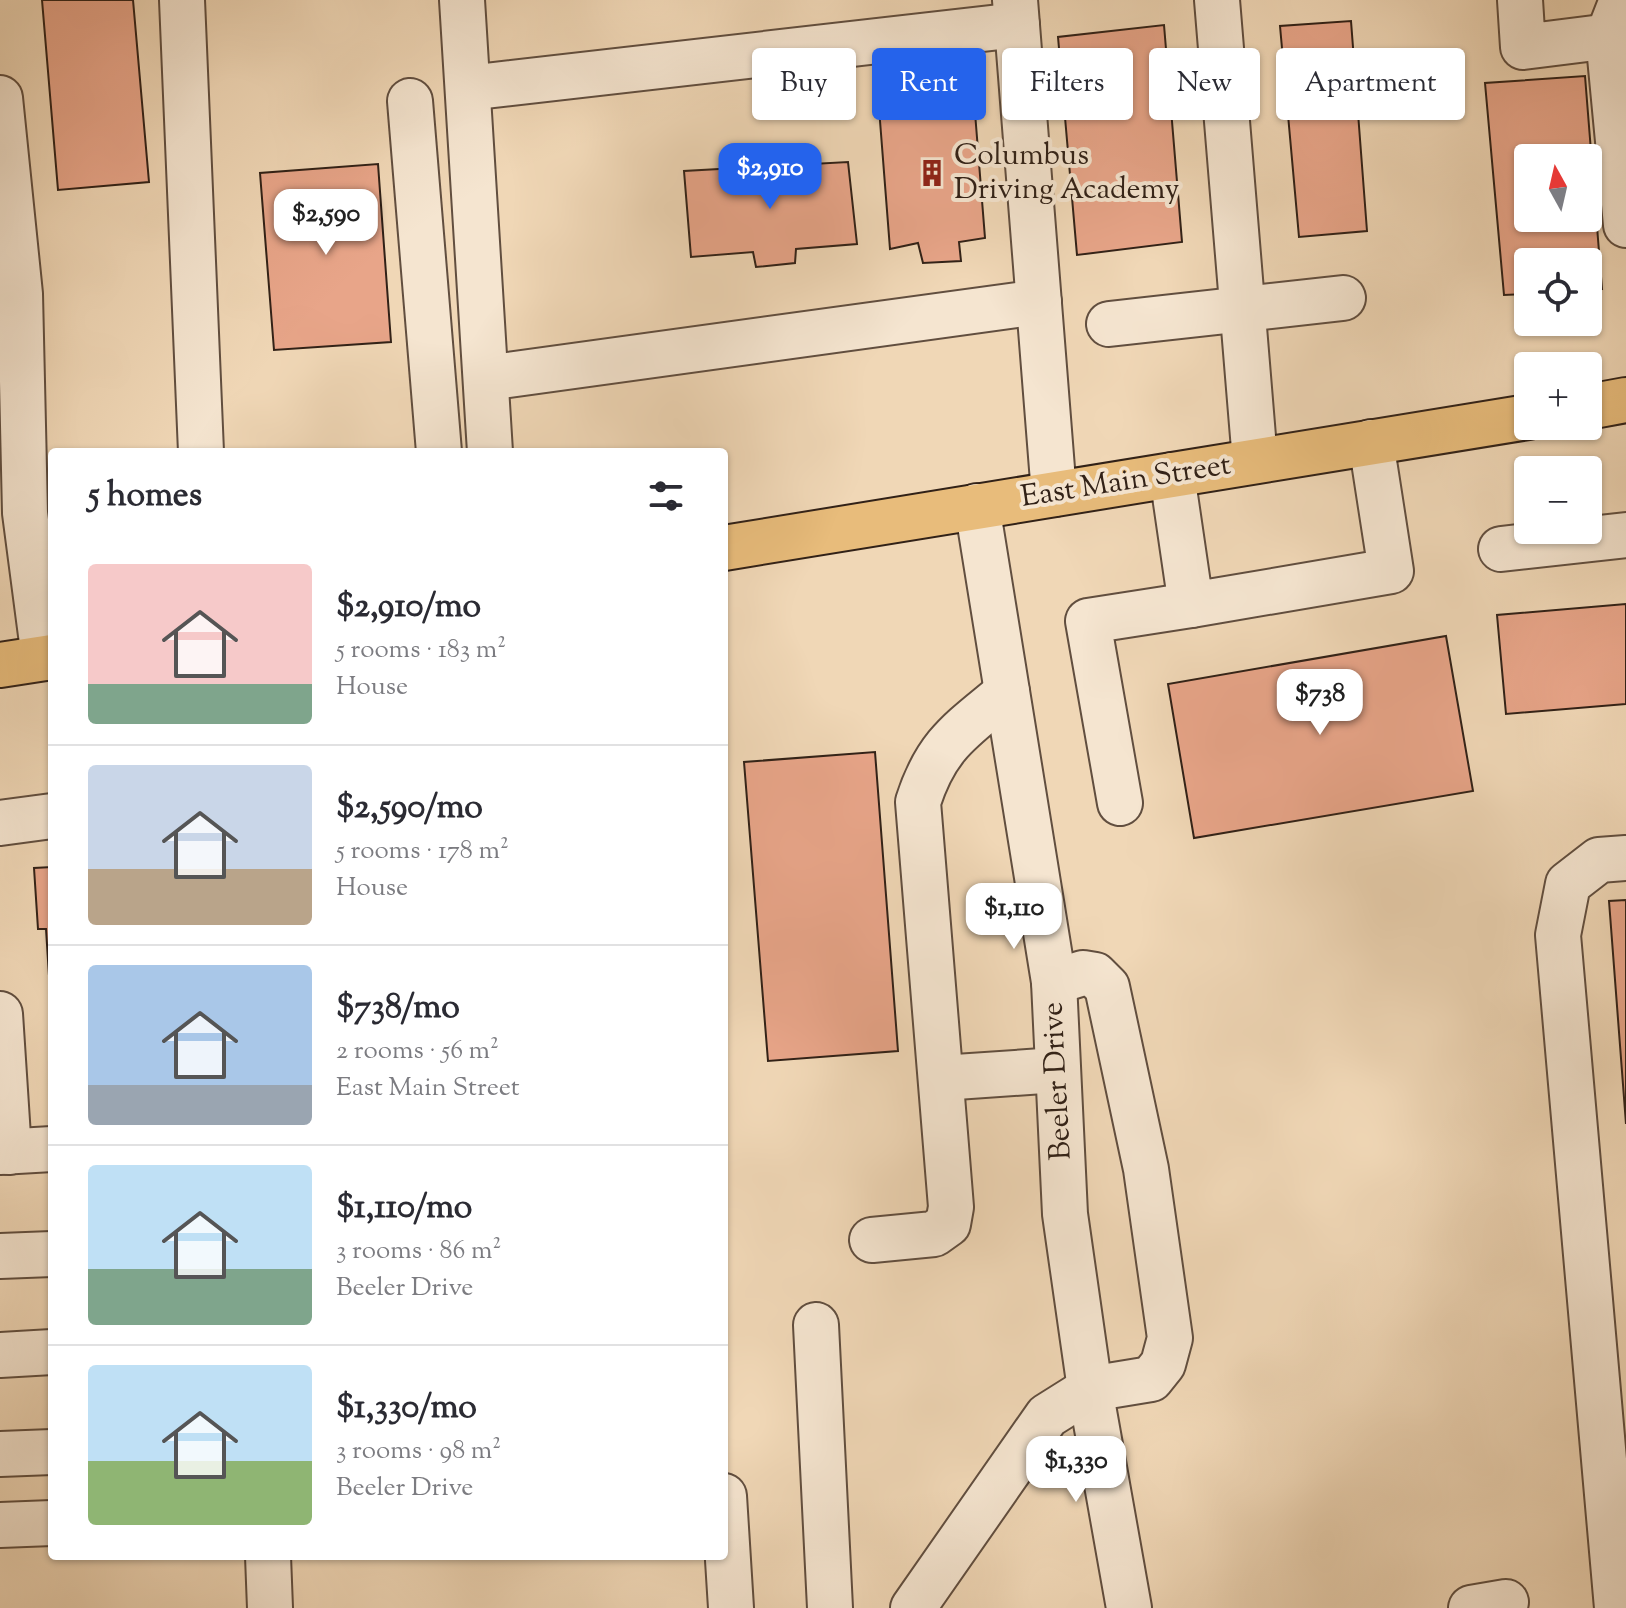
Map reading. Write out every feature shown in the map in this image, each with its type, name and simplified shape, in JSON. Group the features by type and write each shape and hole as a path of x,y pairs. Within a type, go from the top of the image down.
{"main road":[{"path":"1602,404 1626,400"},
{"name":"East Main Street","path":"728,547 1514,419"},
{"path":"0,665 48,658"}],"street":[{"path":"182,0 201,448"},
{"path":"462,0 490,448"},
{"path":"1217,0 1255,461"},
{"path":"1520,0 1523,47 1619,23 1626,225"},
{"path":"468,88 1016,12 1054,494"},
{"path":"0,98 20,294 25,513 48,658"},
{"path":"410,101 439,448"},
{"path":"1109,324 1343,298"},
{"path":"486,378 1039,302"},
{"path":"1120,803 1088,621 1391,571 1371,442"},
{"path":"1172,475 1191,605"},
{"name":"Beeler Drive","path":"977,506 1054,982 1065,1214 1090,1389 1129,1608"},
{"path":"1501,549 1626,535"},
{"path":"872,1240 934,1234 948,1224 951,1207 918,802 927,771 948,741 1007,692"},
{"path":"0,823 48,817"},
{"path":"1617,1608 1558,935 1568,884 1599,860 1626,858"},
{"path":"913,1608 1047,1416 1090,1389 1151,1379 1163,1364 1170,1338 1146,1169 1107,987 1095,975 1083,973 1054,982"},
{"path":"0,1014 4,1152 48,1149"},
{"path":"941,1078 1057,1070"},
{"path":"0,1256 48,1254"},
{"path":"816,1325 830,1608"},
{"path":"0,1355 48,1352"},
{"path":"0,1454 48,1452"},
{"path":"0,1525 48,1523"},
{"path":"268,1560 270,1608"},
{"path":"728,1560 731,1608"}],"building":[{"path":"42,0 133,0 149,182 58,190"},
{"path":"1351,21 1353,48 1282,48 1280,26"},
{"path":"1164,25 1166,48 1149,48 1149,120 1172,120 1182,242 1077,255 1065,120 1133,120 1133,48 1059,48 1058,37"},
{"path":"1585,76 1590,144 1514,144 1514,232 1597,232 1599,248 1514,248 1514,295 1504,295 1485,83"},
{"name":"Columbus Driving Academy","path":"880,120 976,120 985,238 959,242 961,261 923,263 918,243 890,249"},
{"path":"1288,120 1359,120 1367,231 1299,237"},
{"path":"848,162 857,244 796,249 795,263 756,267 753,252 691,257 684,171"},
{"path":"378,164 391,342 274,350 260,173"},
{"path":"1626,604 1626,704 1506,714 1497,615"},
{"path":"1446,636 1473,791 1194,838 1168,684"},
{"path":"875,752 898,1051 768,1061 744,762"},
{"path":"48,867 48,960 46,929 38,929 34,868"},
{"path":"1626,900 1626,1124 1609,901"}],"place":[{"name":"Columbus Driving Academy","path":"932,173"}]}
